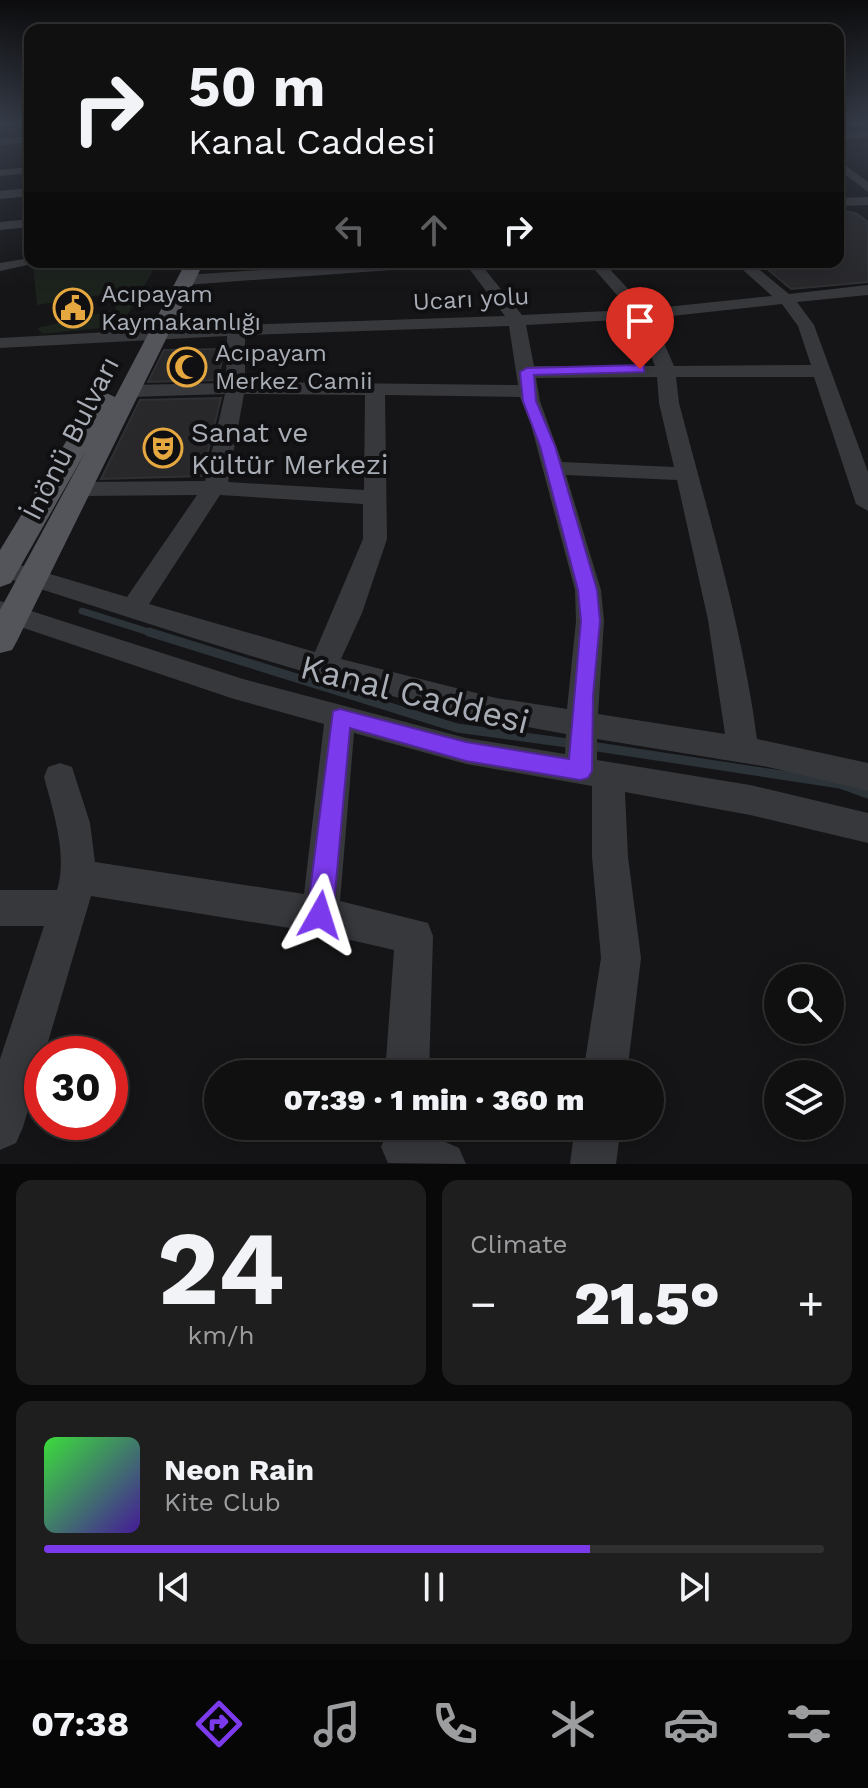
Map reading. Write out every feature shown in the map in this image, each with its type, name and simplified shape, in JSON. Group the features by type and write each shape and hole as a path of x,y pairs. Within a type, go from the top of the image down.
{"main road":[{"name":"İnönü Bulvarı","path":"1,570 150,335 186,268"},
{"name":"İnönü Bulvarı","path":"4,622 35,576 81,489 130,391 150,335"}],"street":[{"path":"0,195 24,193"},
{"path":"844,202 868,201"},
{"path":"0,226 24,224"},
{"path":"0,267 24,263"},
{"path":"476,268 517,320 528,381 588,590 586,752 610,857 621,958 607,1060"},
{"path":"601,268 646,314 668,369 669,403 735,684 742,750"},
{"path":"748,268 786,299 806,325 868,504"},
{"name":"Ucarı yolu","path":"0,343 236,330 646,314 864,294"},
{"path":"133,608 213,488 236,388 236,330"},
{"path":"130,391 236,388 375,391 668,369 820,371"},
{"path":"323,666 348,613 375,539 375,391"},
{"path":"554,468 686,474"},
{"path":"81,489 213,488 375,498"},
{"name":"Kanal Caddesi","path":"1,570 35,576 57,586 323,666 496,710 586,752 750,800 868,828"},
{"name":"Kanal Caddesi","path":"4,622 466,751 742,750 868,777"},
{"path":"320,915 340,717"},
{"path":"0,1127 75,893 73,823 60,777"},
{"path":"0,908 75,893 320,915 414,936 408,1060"},
{"path":"593,1164 596,1140"}],"shaded area":[{"path":"33,268 155,268 121,326 42,334 37,328 117,309 106,294 37,305"}],"building":[{"path":"844,211 857,214 868,222 868,282 791,289 766,268 844,268"},
{"name":"Acıpayam Merkez Camii","path":"224,349 218,380 148,382 164,350"},
{"name":"Sanat ve Kültür Merkezi","path":"221,398 202,476 101,479 140,400"}],"waterway":[{"path":"82,611 155,634"},
{"path":"149,632 457,728 575,744"},
{"path":"591,746 840,784 868,794"}],"place":[{"name":"Acıpayam Kaymakamlığı","path":"73,308"},
{"name":"Acıpayam Merkez Camii","path":"187,367"},
{"name":"Sanat ve Kültür Merkezi","path":"163,448"}],"route":[{"path":"320,915 340,717 466,751 580,771 590,621 588,590 548,446 530,401 527,372 640,369"}]}
